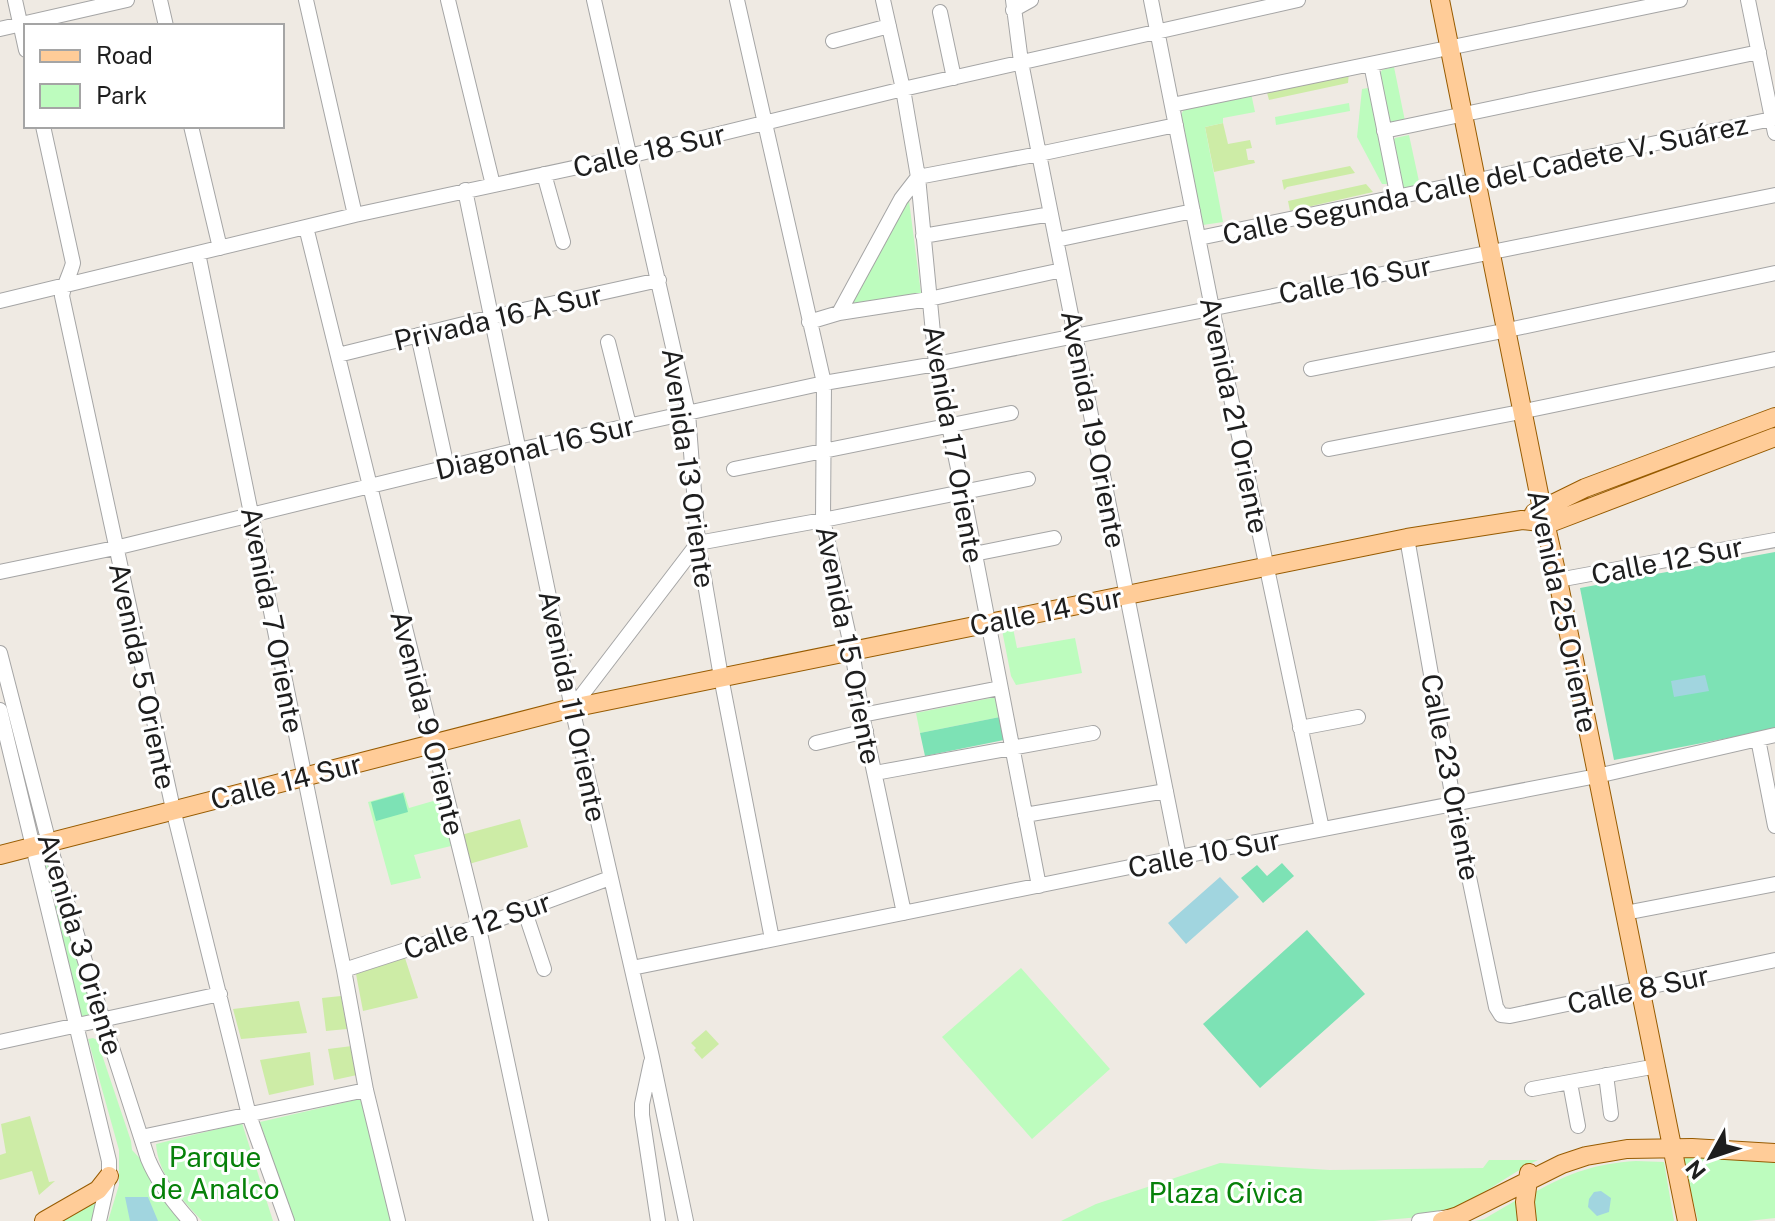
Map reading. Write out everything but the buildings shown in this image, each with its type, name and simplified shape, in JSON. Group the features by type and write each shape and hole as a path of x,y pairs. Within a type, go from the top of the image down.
{"main road":[{"name":"Avenida 25 Oriente","path":"1440,0 1687,1221"},
{"path":"1775,417 1585,488 1543,516 1550,523 1775,437"},
{"name":"Calle 14 Sur","path":"0,855 572,708 1407,538 1543,516"},
{"path":"1527,1221 1525,1202 1529,1173 1538,1164 1586,1144 1616,1144 1627,1149 1775,1153"},
{"path":"44,1221 98,1190 109,1176"},
{"path":"1450,1218 1527,1182"}],"street":[{"path":"15,0 24,41"},
{"path":"0,29 127,0"},
{"path":"160,0 166,24"},
{"path":"306,0 355,215"},
{"path":"448,0 493,185"},
{"name":"Avenida 13 Oriente","path":"594,0 688,413 698,543 772,939"},
{"name":"Avenida 15 Oriente","path":"737,0 824,383 823,520 904,913"},
{"name":"Avenida 17 Oriente","path":"883,0 918,177 936,364 1039,886"},
{"path":"1013,5 1031,0"},
{"name":"Avenida 21 Oriente","path":"1151,0 1212,308 1322,829"},
{"name":"Calle 18 Sur","path":"0,301 355,215 629,156 903,89 1298,0"},
{"path":"1172,105 1680,0"},
{"path":"1748,0 1772,100 1774,126"},
{"name":"Avenida 19 Oriente","path":"1013,5 1021,62 1179,857"},
{"path":"940,12 954,78"},
{"path":"833,41 889,26"},
{"path":"1384,131 1759,52"},
{"path":"1371,64 1398,198"},
{"path":"839,313 901,199 918,177 1176,125"},
{"name":"Calle Segunda Calle del Cadete V. Suárez","path":"1199,238 1774,126"},
{"name":"Avenida 5 Oriente","path":"43,128 72,251 73,263 62,296 173,809 249,1115 287,1221"},
{"path":"191,128 220,248"},
{"path":"544,174 563,242"},
{"name":"Avenida 11 Oriente","path":"465,190 572,708 686,1221"},
{"name":"Calle 16 Sur","path":"936,364 1775,195"},
{"path":"1056,240 1193,211"},
{"path":"923,236 1051,214"},
{"name":"Avenida 9 Oriente","path":"306,227 478,926 541,1221"},
{"name":"Avenida 7 Oriente","path":"198,253 366,1090 398,1221"},
{"path":"809,322 839,313 929,299 1062,270"},
{"path":"1311,369 1775,273"},
{"name":"Privada 16 A Sur","path":"338,355 659,280"},
{"path":"418,335 447,467"},
{"path":"608,342 629,425"},
{"path":"1329,449 1775,359"},
{"name":"Diagonal 16 Sur","path":"0,572 115,548 629,425 824,383 936,364"},
{"path":"734,469 1011,413"},
{"path":"572,708 698,543 1028,479"},
{"path":"974,554 1054,538"},
{"name":"Calle 23 Oriente","path":"1407,538 1454,805 1496,1007 1501,1015"},
{"name":"Calle 12 Sur","path":"1558,580 1775,540"},
{"name":"Avenida 3 Oriente","path":"0,653 75,1026 109,1161 109,1176 99,1221"},
{"path":"862,715 1000,688"},
{"name":"Avenida 3 Oriente","path":"0,710 41,845 154,1174 173,1203 190,1221"},
{"path":"1300,728 1358,717"},
{"path":"816,743 866,731"},
{"path":"875,773 1093,733"},
{"name":"Calle 10 Sur","path":"632,968 1597,776 1775,735"},
{"path":"1758,739 1775,826"},
{"path":"1025,815 1166,791"},
{"name":"Calle 12 Sur","path":"344,970 610,878"},
{"path":"1625,913 1775,884"},
{"path":"524,909 544,969"},
{"name":"Calle 8 Sur","path":"1501,1015 1510,1016 1775,960"},
{"path":"0,1042 220,994"},
{"path":"652,1057 642,1115 658,1221"},
{"path":"1532,1089 1657,1066"},
{"path":"1606,1075 1611,1114"},
{"path":"1570,1083 1578,1126"},
{"path":"141,1137 366,1090"},
{"path":"1419,1221 1450,1218"}],"green space":[{"path":"1394,67 1405,121 1394,124 1387,120 1377,80 1382,70"},
{"path":"1349,72 1348,83 1269,100 1266,89"},
{"path":"1368,88 1390,184 1382,184 1357,137 1362,89"},
{"path":"1251,93 1255,112 1223,118 1223,123 1205,127 1223,222 1203,225 1181,115 1184,109"},
{"path":"1349,103 1350,111 1276,125 1275,117"},
{"path":"1223,123 1228,144 1250,140 1252,148 1246,149 1248,160 1255,163 1214,172 1205,127"},
{"path":"1409,135 1420,186 1400,190 1390,145 1395,138"},
{"path":"1350,166 1355,173 1284,190 1282,180"},
{"path":"1366,184 1373,192 1290,211 1288,201"},
{"path":"908,193 921,293 847,310"},
{"path":"1775,552 1775,729 1614,760 1580,588"},
{"path":"1013,628 1017,648 1075,638 1082,673 1016,685 1011,676 1002,630"},
{"path":"996,697 1000,717 920,733 916,713"},
{"path":"1000,717 1004,740 925,756 920,733"},
{"path":"404,792 409,808 440,799 451,846 414,855 421,878 391,885 368,802"},
{"path":"403,793 408,812 376,821 371,802"},
{"path":"520,819 528,847 469,864 461,835"},
{"path":"43,853 47,853 95,1015 83,1017 79,1014"},
{"path":"1282,863 1294,876 1263,903 1241,878 1257,865 1267,876"},
{"path":"1307,930 1365,994 1260,1088 1203,1024"},
{"path":"405,958 418,998 363,1011 356,974"},
{"path":"1021,968 1110,1069 1032,1139 942,1037"},
{"path":"341,996 347,1029 326,1031 322,998"},
{"path":"299,1001 307,1033 241,1039 233,1009"},
{"path":"706,1030 719,1044 702,1059 691,1043"},
{"path":"88,1039 97,1040 132,1150 147,1166 184,1221 108,1221 119,1185 119,1150"},
{"path":"352,1046 357,1075 334,1080 328,1049"},
{"path":"310,1052 314,1085 269,1095 260,1060"},
{"path":"364,1098 394,1221 293,1221 260,1122"},
{"path":"30,1116 49,1182 55,1181 39,1195 32,1171 0,1180 0,1155 6,1153 1,1124"},
{"name":"Parque de Analco","path":"242,1123 273,1221 202,1221 166,1176 156,1144"},
{"path":"1682,1157 1775,1162 1775,1218 1698,1221"},
{"name":"Plaza Cívica","path":"1489,1160 1538,1160 1456,1207 1418,1217 1374,1221 1061,1221 1096,1204 1220,1163 1330,1170 1483,1168"},
{"path":"1636,1161 1664,1162 1674,1221 1531,1221 1535,1192 1584,1170"},
{"path":"1520,1198 1522,1221 1475,1221 1484,1219"},
{"path":"99,1199 96,1221 57,1221"}],"water":[{"path":"1705,675 1709,691 1674,697 1671,681"},
{"path":"1220,877 1239,897 1186,944 1168,923"},
{"path":"1601,1191 1611,1198 1609,1212 1597,1216 1588,1207 1589,1199 1594,1192"},
{"path":"125,1197 148,1197 158,1221 130,1221"}]}
